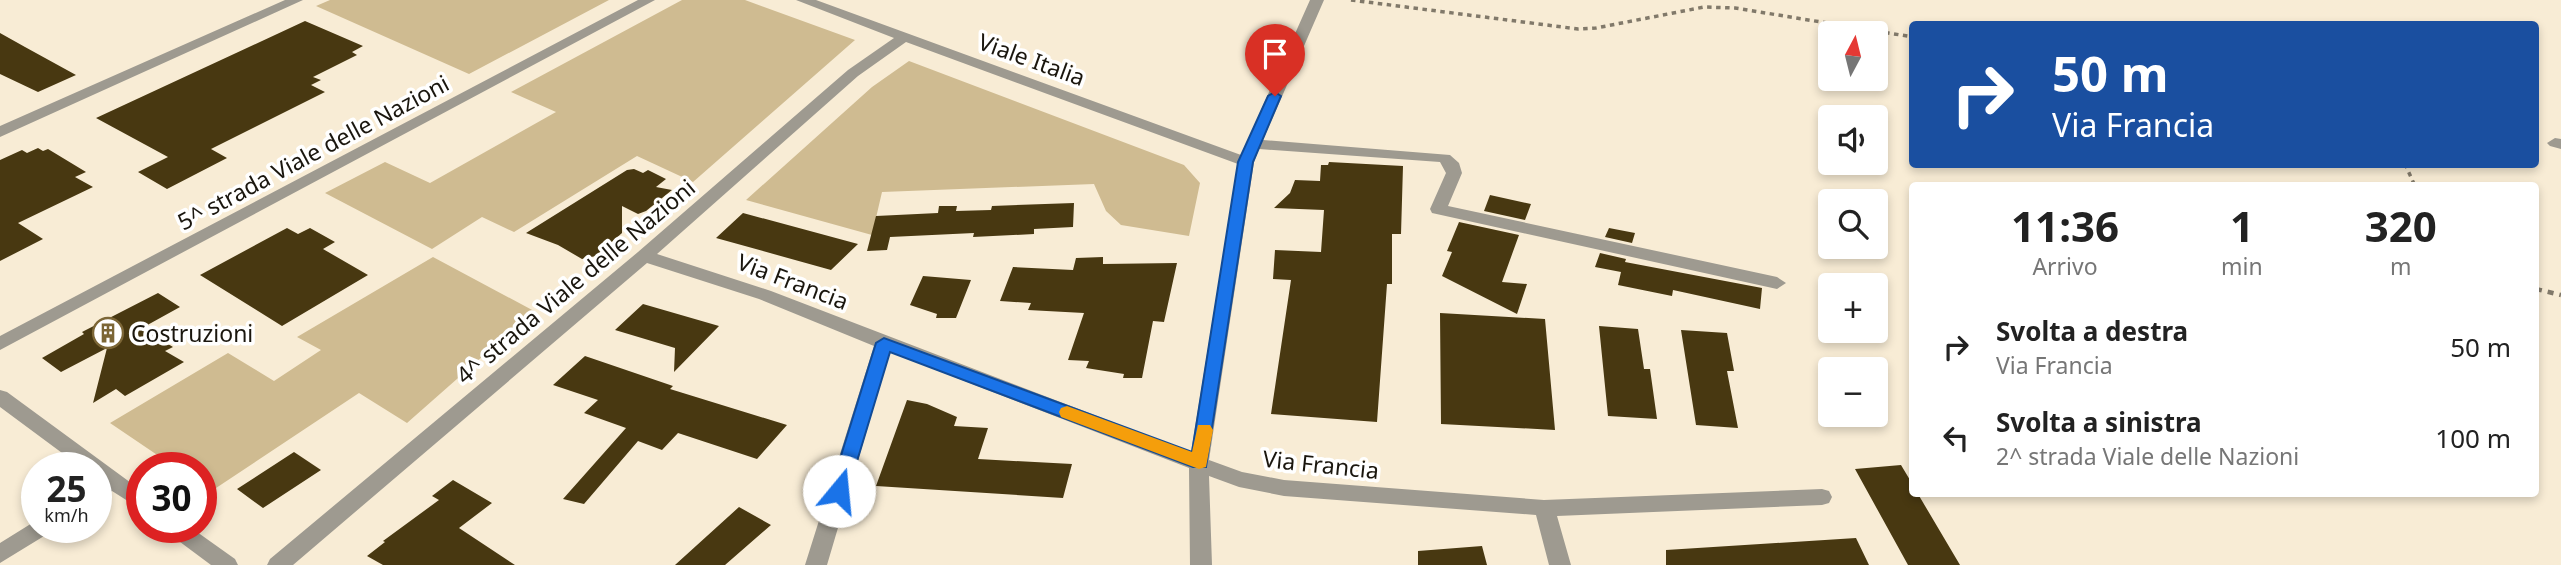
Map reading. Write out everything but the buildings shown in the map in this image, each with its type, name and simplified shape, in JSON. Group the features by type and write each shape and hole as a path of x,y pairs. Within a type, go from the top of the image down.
{"street":[{"path":"0,132 296,0"},
{"name":"5^ strada Viale delle Nazioni","path":"0,344 648,0"},
{"name":"Viale Italia","path":"803,0 1246,162"},
{"path":"1201,565 1199,462 1246,162 1317,0"},
{"name":"4^ strada Viale delle Nazioni","path":"278,565 644,256 853,73 904,37"},
{"path":"1254,144 1444,158 1451,163 1454,173 1438,209 1777,283"},
{"name":"Via Francia","path":"644,256 765,295 1239,479 1284,488 1544,508 1822,497"},
{"path":"816,565 884,343"},
{"path":"0,397 69,452"},
{"path":"1544,508 1560,565"},
{"path":"0,554 21,540"},
{"path":"197,543 227,565"}],"path":[{"path":"1351,0 1578,29 1597,28 1704,7 1735,8 1909,36"},
{"path":"2539,290 2561,295"}],"shaded area":[{"path":"330,0 609,0 469,74 316,6"},
{"path":"682,0 745,0 855,40 693,182 637,156 514,232 482,217 432,249 325,193 385,162 430,183 556,112 511,92"},
{"path":"909,61 1184,165 1200,183 1189,236 1121,225 1106,211 1094,184 882,192 872,235 746,200 872,87"},
{"path":"433,257 534,311 407,423 359,393 217,487 217,452 153,452 110,423 228,353 274,381 321,350 297,337"}],"slow traffic":[{"path":"1067,412 1199,462 1204,430"}],"place":[{"name":"Costruzioni","path":"108,333"}],"route":[{"path":"839,491 884,343 1199,462 1246,162 1275,96"}]}
